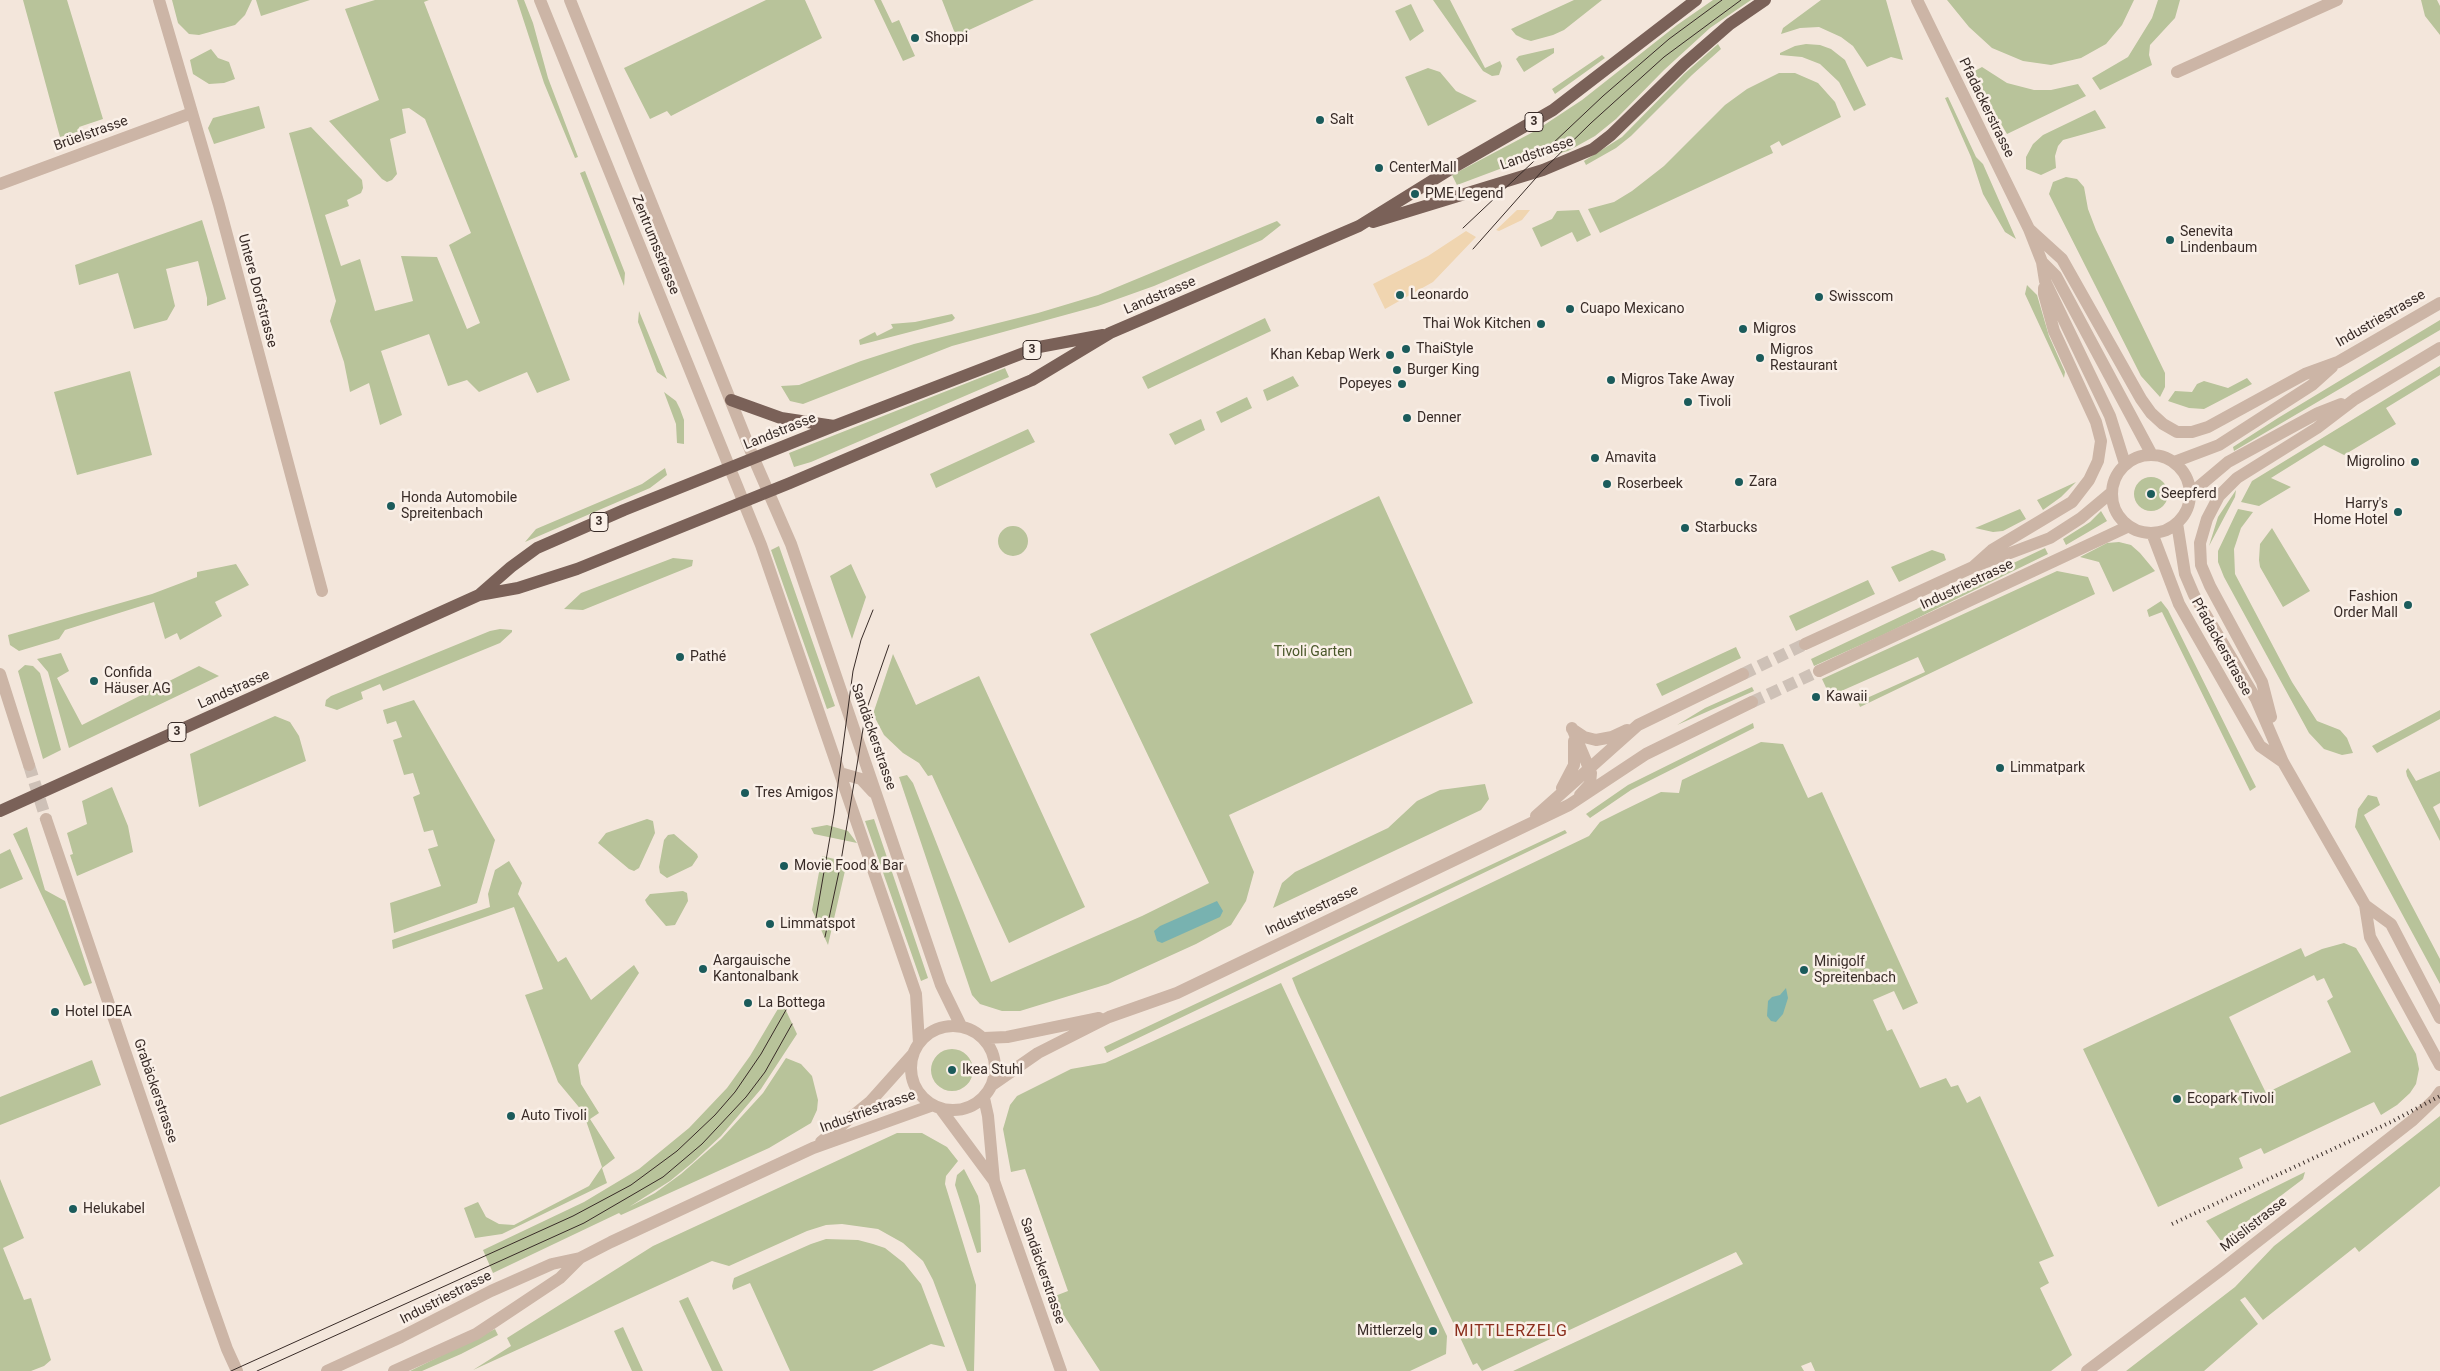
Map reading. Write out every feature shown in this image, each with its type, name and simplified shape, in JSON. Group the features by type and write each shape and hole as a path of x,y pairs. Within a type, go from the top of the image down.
{"main road":[{"name":"Landstrasse","path":"1359,226 1454,167 1553,110 1696,0"},
{"name":"Landstrasse","path":"0,811 479,595 518,588 577,569 769,492 1032,380 1110,333 1359,226 1542,170 1593,148 1611,135 1684,64 1730,24 1765,0"},
{"name":"Landstrasse","path":"479,595 511,567 537,548 624,510 834,426 1040,348 1110,333"},
{"path":"731,400 781,418 834,426"}],"street":[{"name":"Untere Dorfstrasse","path":"158,0 219,206 322,591"},
{"name":"Zentrumsstrasse","path":"540,0 743,502"},
{"name":"Zentrumsstrasse","path":"570,0 754,459"},
{"name":"Pfadackerstrasse","path":"1917,0 2029,229 2042,262 2045,281 2044,294 2054,331 2096,422 2101,441 2098,461 2089,480"},
{"path":"2177,72 2337,0"},
{"name":"Brüelstrasse","path":"0,184 192,113"},
{"name":"Pfadackerstrasse","path":"2029,229 2062,259 2141,399 2151,413 2163,424 2177,432"},
{"name":"Pfadackerstrasse","path":"2042,262 2056,276 2152,454"},
{"name":"Pfadackerstrasse","path":"2045,281 2110,416 2125,464"},
{"name":"Industriestrasse","path":"2177,432 2192,432 2208,427 2305,374 2338,362 2440,303"},
{"path":"2190,494 2228,462 2318,413 2355,398 2440,348"},
{"name":"Industriestrasse","path":"2174,462 2218,445 2312,385 2338,362"},
{"name":"Pfadackerstrasse","path":"2283,762 2262,682 2210,586 2202,565 2200,543 2207,519 2219,496 2237,478 2317,428 2355,398"},
{"path":"2152,454 2174,462 2183,471 2188,482 2190,494 2184,515 2177,523 2165,530 2152,533 2140,531 2129,526 2119,517 2114,505 2112,492 2118,472 2125,464 2138,457 2152,454"},
{"name":"Sandäckerstrasse","path":"754,459 791,544 941,985 961,1026"},
{"name":"Industriestrasse","path":"1973,567 1992,550 2072,502 2089,480"},
{"name":"Industriestrasse","path":"1805,644 1973,567 2050,538 2081,518 2112,492"},
{"path":"743,502 761,545 916,994 916,1048 910,1066 916,1088 936,1107 956,1110 971,1106 984,1098 992,1085 996,1073 995,1060 991,1048 984,1038 970,1028 949,1025 937,1028 916,1048"},
{"name":"Pfadackerstrasse","path":"2177,523 2185,574 2194,595 2256,699 2283,762 2365,905 2370,937 2440,1064"},
{"name":"Industriestrasse","path":"1819,671 2129,526"},
{"name":"Pfadackerstrasse","path":"2152,533 2179,604 2193,629 2260,746 2283,762"},
{"path":"0,674 29,765"},
{"name":"Industriestrasse","path":"1525,826 1638,725 1743,674"},
{"name":"Industriestrasse","path":"992,1085 1038,1053 1109,1017 1177,993 1569,805 1600,787 1613,775 1646,754 1752,702"},
{"path":"1572,728 1584,737 1596,740 1612,737 1638,725"},
{"path":"1569,805 1588,787 1592,777 1590,768 1572,728"},
{"path":"1554,800 1574,764 1572,728"},
{"path":"1590,768 1599,774 1613,775"},
{"path":"840,773 861,779 877,797"},
{"name":"Grabäckerstrasse","path":"46,819 212,1306 237,1371"},
{"name":"Pfadackerstrasse","path":"2365,905 2390,924 2440,1018"},
{"name":"Industriestrasse","path":"984,1038 1008,1036 1076,1021 1109,1017"},
{"name":"Industriestrasse","path":"813,1148 870,1102 916,1048"},
{"name":"Müslistrasse","path":"2087,1371 2221,1270 2413,1120 2438,1095"},
{"name":"Sandäckerstrasse","path":"984,1098 988,1116 994,1182 1061,1371"},
{"name":"Industriestrasse","path":"327,1371 402,1337 491,1291 552,1264 580,1258 813,1148 936,1107"},
{"name":"Sandäckerstrasse","path":"936,1107 994,1182"},
{"name":"Industriestrasse","path":"394,1371 490,1326 560,1278 580,1258"}],"green space":[{"path":"23,0 67,0 103,119 79,127 80,131 60,137"},
{"path":"172,0 252,0 245,15 235,25 199,35 189,34 178,23"},
{"path":"256,0 310,0 261,16"},
{"path":"375,0 429,0 424,2 570,380 537,393 527,372 479,392 467,380 448,386 429,334 381,351 402,415 380,425 369,383 350,392 344,362 330,321 336,301 289,133 311,127 362,180 363,188 361,193 347,200 349,206 325,215 341,266 360,259 375,311 413,301 401,256 437,257 467,329 480,323 449,245 471,233 425,119 409,108 402,109 406,133 390,139 397,174 392,180 387,182 382,179 329,121 379,100 345,9"},
{"path":"517,0 524,0 533,23 548,78 578,157 575,158 544,83"},
{"path":"766,0 805,0 822,38 671,116 667,111 650,119 624,68"},
{"path":"874,0 881,0 892,23 899,20 915,56 903,61"},
{"path":"942,0 1034,0 956,36"},
{"path":"1433,0 1450,0 1485,68 1500,61 1502,66 1499,75 1492,76 1483,71"},
{"path":"1574,0 1602,0 1564,30 1553,35 1531,41 1516,35 1511,29"},
{"path":"1713,0 1751,0 1710,28 1664,70 1616,119 1595,136 1568,151 1505,167 1457,185 1452,175 1535,131 1582,100 1677,25"},
{"path":"1821,0 1886,0 1903,60 1891,57 1867,67 1853,46 1841,37 1819,27 1800,28 1781,34 1783,28"},
{"path":"1947,0 2134,0 2122,25 2106,44 2081,58 2051,65 2023,61 1992,48 1969,27"},
{"path":"2158,0 2180,0 2175,18 2150,45 2149,55 2152,65 2100,90 2092,78 2128,57 2152,18"},
{"path":"2421,0 2437,0 2440,6 2440,35 2425,16"},
{"path":"1411,4 1424,31 1410,41 1395,11"},
{"path":"1718,44 1721,49 1631,136 1616,148 1586,165 1584,161 1622,137 1684,74"},
{"path":"1806,44 1820,45 1831,49 1845,60 1866,105 1854,111 1839,82 1820,64 1802,57 1780,55 1780,53 1795,46"},
{"path":"1554,48 1554,53 1524,72 1516,59 1519,56"},
{"path":"211,49 218,58 229,62 235,79 224,83 209,84 193,74 190,60"},
{"path":"1602,55 1605,58 1555,94 1552,89"},
{"path":"1982,67 2007,83 2034,90 2051,90 2078,84 2086,96 2007,134 1971,73"},
{"path":"1428,68 1440,72 1456,91 1477,101 1428,126 1405,77"},
{"path":"1779,73 1795,73 1818,83 1835,102 1841,117 1782,146 1779,141 1770,146 1773,153 1600,233 1588,209 1614,202 1632,191 1664,166 1725,105 1747,89"},
{"path":"1948,97 1976,157 1983,164 2016,239 2005,232 1983,194 1971,157 1945,98"},
{"path":"259,106 265,128 214,144 208,128 213,118"},
{"path":"2095,110 2106,128 2063,140 2058,146 2055,156 2056,168 2041,175 2026,169 2026,157 2033,144 2043,135"},
{"path":"585,171 625,273 624,286 580,173"},
{"path":"2066,177 2077,179 2084,187 2088,209 2096,230 2165,373 2165,387 2160,397 2141,376 2049,194 2053,182"},
{"path":"1579,210 1591,235 1577,242 1572,232 1541,247 1532,228 1552,219 1557,211"},
{"path":"202,220 226,299 207,306 207,298 198,261 166,269 175,306 167,320 134,329 118,273 79,285 75,265"},
{"path":"1277,221 1281,225 1262,240 1154,286 1098,306 952,346 803,404 790,401 781,386 799,385 861,361 914,344 1038,313 1098,295"},
{"path":"2027,285 2037,295 2049,336 2065,372 2064,378 2025,294"},
{"path":"639,311 667,379 657,372 638,322"},
{"path":"952,314 955,318 952,321 860,345 859,340 875,332 877,336 893,328 891,324 915,322"},
{"path":"1265,318 1271,331 1148,389 1142,377"},
{"path":"2440,320 2440,330 2234,451 2233,447 2278,418"},
{"path":"2440,366 2440,375 2386,408 2396,424 2344,455 2324,445 2271,478 2291,487 2259,506 2241,502 2252,481"},
{"path":"1005,368 1009,377 811,462 794,467 789,453"},
{"path":"130,371 152,455 77,475 54,392"},
{"path":"1293,376 1299,386 1267,401 1263,390"},
{"path":"2247,378 2252,384 2204,409 2189,408 2168,401 2175,391 2192,392 2197,384 2204,381 2228,388"},
{"path":"664,392 676,401 680,409 684,420 684,444 677,443 676,424"},
{"path":"1247,397 1252,408 1221,423 1216,412"},
{"path":"1201,419 1205,430 1175,445 1169,434"},
{"path":"1028,429 1035,442 936,488 930,474"},
{"path":"665,468 667,475 650,488 525,542 536,529 642,484"},
{"path":"2151,477 2158,478 2163,482 2167,487 2167,501 2163,506 2158,510 2151,511 2144,510 2139,506 2135,501 2134,494 2135,487 2139,482 2144,478"},
{"path":"2076,482 2061,497 2043,510 2037,500"},
{"path":"2236,490 2235,497 2209,546 2218,517"},
{"name":"Tivoli Garten","path":"1379,496 1473,703 1229,815 1254,872 1246,901 1231,925 1196,944 1108,984 1020,1011 1002,1011 980,1004 972,995 899,777 907,775 913,783 991,982 1142,916 1209,883 1090,634"},
{"path":"2020,509 2026,519 2003,531 1993,532 1975,528"},
{"path":"2238,509 2253,512 2241,528 2234,549 2235,574 2292,682 2317,721 2340,730 2347,738 2353,753 2342,755 2324,749 2309,733 2224,577 2218,562 2218,551"},
{"path":"2101,511 2107,521 2066,545 2063,539 2090,522"},
{"path":"1013,526 1024,530 1028,541 1024,552 1013,556 1002,552 998,541 1002,530"},
{"path":"2272,528 2310,591 2283,607 2260,567 2259,560 2260,544"},
{"path":"2119,542 2131,545 2155,571 2113,592 2099,562 2080,557 2107,543"},
{"path":"779,546 835,706 827,709 771,550"},
{"path":"2045,548 2048,554 1885,634 1814,666 1811,659"},
{"path":"1932,550 1944,554 1946,560 1899,582 1891,567"},
{"path":"673,558 693,560 692,566 583,610 564,609 581,593"},
{"path":"236,564 249,585 215,602 222,616 180,640 177,633 165,639 154,602 65,630 59,639 19,651 10,645 8,635 152,594 197,577 197,572"},
{"path":"851,564 866,597 852,639 830,576"},
{"path":"2057,571 2088,577 2095,594 1860,707 1858,702 1925,672 1918,657 1830,696 1822,679"},
{"path":"1868,580 1875,594 1796,631 1789,616"},
{"path":"2161,601 2168,610 2256,787 2250,791 2162,612 2149,617 2147,610"},
{"path":"500,629 512,630 512,632 500,643 383,691 380,684 361,692 363,699 337,710 325,706 326,700 331,696 490,631"},
{"path":"1736,647 1741,658 1662,696 1656,684"},
{"path":"61,653 69,671 57,678 82,725 199,666 219,676 69,748 48,672 37,659"},
{"path":"893,654 916,705 979,676 1085,907 1009,943 932,775 928,776 919,763 903,753 884,735 873,714"},
{"path":"25,665 33,666 40,673 61,750 43,759 18,671"},
{"path":"1752,687 1754,691 1677,725 1705,708"},
{"path":"414,700 495,840 477,903 394,933 390,903 441,886 428,849 438,846 433,830 424,832 413,797 420,794 413,773 404,775 393,740 402,737 396,721 387,724 383,710"},
{"path":"2440,710 2440,719 2377,753 2372,746"},
{"path":"275,716 290,722 299,736 306,761 199,807 190,754"},
{"path":"1753,723 1754,728 1631,790 1590,818 1586,814 1628,785"},
{"path":"1761,742 1783,744 1808,798 1822,792 1918,1003 1903,1010 1894,991 1873,1000 1887,1031 1892,1029 1920,1088 1946,1078 1951,1087 1958,1085 1967,1103 1980,1096 2054,1256 2039,1262 2049,1283 2040,1288 2072,1355 2051,1371 1815,1371 1811,1362 1801,1366 1804,1371 1513,1371 1743,1264 1736,1252 1482,1371 1477,1363 1473,1365 1298,993 1292,978 1589,836 1600,822 1661,792 1679,793 1682,780"},
{"path":"2408,768 2416,781 2440,771 2440,803 2433,807 2440,821 2440,841 2407,776 2406,771"},
{"path":"1485,784 1489,799 1481,810 1273,908 1282,883 1295,872 1388,828 1417,801 1440,790"},
{"path":"112,787 128,826 133,852 77,876 70,855 73,854 67,833 87,824 82,801"},
{"path":"2368,795 2377,797 2380,805 2364,815 2440,959 2440,984 2355,827 2358,809"},
{"path":"647,819 653,821 655,833 639,868 634,871 598,843 606,833"},
{"path":"874,819 928,978 921,981 865,821"},
{"path":"827,825 848,831 857,843 814,834 811,828"},
{"path":"27,827 45,890 65,901 92,983 84,986 13,834"},
{"path":"1565,830 1567,833 1107,1053 1104,1047"},
{"path":"674,834 698,857 692,866 667,878 660,873 659,867 664,840 668,835"},
{"path":"10,849 23,879 0,889 0,854"},
{"path":"822,856 847,862 828,945 812,910"},
{"path":"509,861 522,883 518,894 558,962 566,957 591,1000 634,965 639,973 578,1065 581,1084 599,1113 590,1119 615,1158 602,1168 607,1183 502,1234 475,1238 464,1208 478,1202 486,1217 499,1224 514,1225 589,1186 602,1167 583,1112 558,1082 525,995 543,989 514,907 393,949 392,940 490,907 488,894 495,870"},
{"path":"683,891 687,893 688,901 675,925 666,926 645,900 650,894"},
{"path":"2344,943 2356,948 2416,1054 2419,1069 2416,1084 2410,1093 2397,1105 2381,1115 2374,1102 2264,1154 2261,1148 2239,1158 2243,1168 2158,1207 2083,1049 2301,948 2305,957 2322,949","holes":["2314,975 2317,981 2324,978 2333,997 2327,1001 2351,1052 2266,1093 2229,1017"]},
{"path":"1281,983 1447,1336 1446,1354 1410,1371 1100,1371 1061,1311 1055,1296 1068,1291 1025,1169 1011,1172 1003,1129 1010,1105 1017,1096 1071,1069 1105,1063"},
{"path":"782,1002 797,1034 761,1089 721,1136 692,1163 670,1181 629,1207 655,1193 681,1174 721,1139 763,1093 786,1058 801,1064 812,1076 818,1100 817,1110 811,1123 769,1148 621,1215 619,1213 493,1273 483,1250 584,1202 639,1169 689,1128 727,1088 750,1056"},
{"path":"952,1049 967,1055 973,1070 967,1085 952,1091 937,1085 931,1070 937,1055"},
{"path":"92,1060 101,1085 0,1125 0,1097"},
{"path":"2440,1116 2440,1186 2359,1252 2355,1247 2263,1320 2245,1297 2240,1300 2258,1324 2204,1371 2126,1371 2235,1287 2274,1246"},
{"path":"897,1133 922,1133 947,1147 958,1161 946,1176 945,1184 976,1285 974,1371 967,1371 933,1280 923,1261 903,1243 878,1229 842,1224 826,1225 807,1231 729,1266 712,1261 473,1370 511,1346 507,1338 653,1246"},
{"path":"964,1169 978,1196 980,1206 981,1252 977,1253 955,1185 957,1175"},
{"path":"2305,1172 2303,1179 2221,1241 2206,1221"},
{"path":"0,1179 24,1238 3,1248 24,1300 31,1298 51,1360 44,1366 31,1371 0,1371"},
{"path":"826,1239 858,1240 873,1244 885,1248 904,1263 921,1284 945,1347 931,1344 872,1371 790,1371 750,1283 733,1290 734,1278"},
{"path":"688,1297 723,1371 712,1371 679,1301"},
{"path":"623,1327 643,1371 632,1371 614,1331"},
{"path":"495,1329 498,1335 461,1354 422,1371 410,1371"}],"sand":[{"path":"1517,210 1530,210 1522,220 1499,231 1496,230"},
{"path":"1466,231 1476,237 1433,282 1385,309 1373,284 1428,256"}],"water":[{"path":"1217,901 1223,911 1220,917 1162,943 1157,941 1154,931 1160,926"},
{"path":"1786,988 1788,998 1783,1014 1776,1022 1771,1021 1767,1016 1768,1001 1772,997 1780,995"}],"tunnel":[{"path":"1743,674 1805,644"},
{"path":"1752,702 1819,671"},
{"path":"29,765 46,819"}],"tram line":[{"path":"1463,228 1603,96 1669,39 1722,0"},
{"path":"1473,249 1543,170 1591,123 1664,57 1741,0"},
{"path":"816,918 834,814 853,671 861,640 873,610"},
{"path":"825,937 840,867 866,711 889,645"},
{"path":"231,1371 573,1216 631,1185 677,1151 715,1115 735,1092 761,1054 786,1010"},
{"path":"257,1371 584,1223 663,1177 702,1144 746,1097 765,1072 792,1024"}],"railway":[{"path":"2172,1224 2391,1122 2440,1096"}],"place":[{"name":"Shoppi","path":"915,38"},
{"name":"Salt","path":"1320,120"},
{"name":"CenterMall","path":"1379,168"},
{"name":"PME Legend","path":"1415,194"},
{"name":"Senevita Lindenbaum","path":"2170,240"},
{"name":"Leonardo","path":"1400,295"},
{"name":"Swisscom","path":"1819,297"},
{"name":"Cuapo Mexicano","path":"1570,309"},
{"name":"Thai Wok Kitchen","path":"1541,324"},
{"name":"Migros","path":"1743,329"},
{"name":"ThaiStyle","path":"1406,349"},
{"name":"Khan Kebap Werk","path":"1390,355"},
{"name":"Migros Restaurant","path":"1760,358"},
{"name":"Burger King","path":"1397,370"},
{"name":"Migros Take Away","path":"1611,380"},
{"name":"Popeyes","path":"1402,384"},
{"name":"Tivoli","path":"1688,402"},
{"name":"Denner","path":"1407,418"},
{"name":"Amavita","path":"1595,458"},
{"name":"Migrolino","path":"2415,462"},
{"name":"Zara","path":"1739,482"},
{"name":"Roserbeek","path":"1607,484"},
{"name":"Seepferd","path":"2151,494"},
{"name":"Honda Automobile Spreitenbach","path":"391,506"},
{"name":"Harry's Home Hotel","path":"2398,512"},
{"name":"Starbucks","path":"1685,528"},
{"name":"Fashion Order Mall","path":"2408,605"},
{"name":"Pathé","path":"680,657"},
{"name":"Confida Häuser AG","path":"94,681"},
{"name":"Kawaii","path":"1816,697"},
{"name":"Limmatpark","path":"2000,768"},
{"name":"Tres Amigos","path":"745,793"},
{"name":"Movie Food & Bar","path":"784,866"},
{"name":"Limmatspot","path":"770,924"},
{"name":"Aargauische Kantonalbank","path":"703,969"},
{"name":"Minigolf Spreitenbach","path":"1804,970"},
{"name":"La Bottega","path":"748,1003"},
{"name":"Hotel IDEA","path":"55,1012"},
{"name":"Ikea Stuhl","path":"952,1070"},
{"name":"Ecopark Tivoli","path":"2177,1099"},
{"name":"Auto Tivoli","path":"511,1116"},
{"name":"Helukabel","path":"73,1209"},
{"name":"Mittlerzelg","path":"1433,1331"}],"district":[{"name":"MITTLERZELG","path":"1511,1332"}]}
